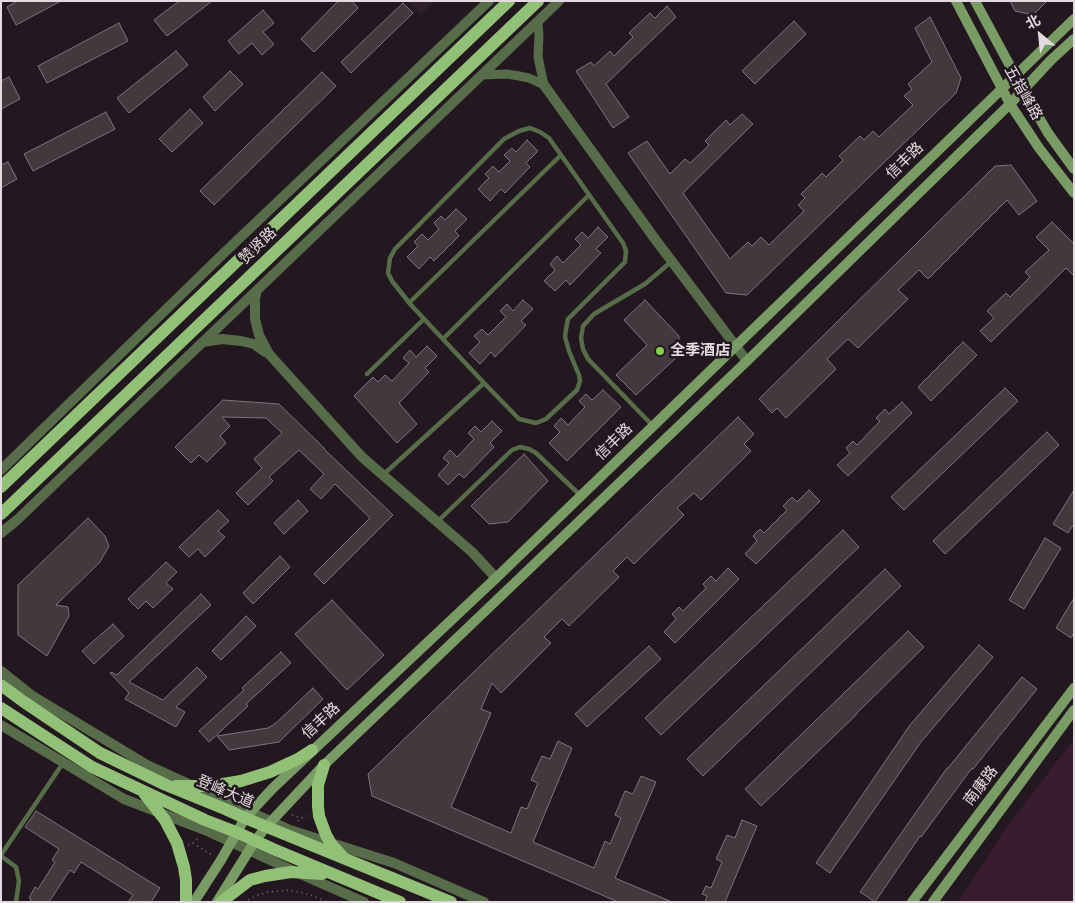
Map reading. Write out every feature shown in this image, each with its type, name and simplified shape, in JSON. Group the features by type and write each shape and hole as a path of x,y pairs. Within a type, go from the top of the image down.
{"main road":[{"name":"赞贤路","path":"1,486 508,1"},
{"name":"赞贤路","path":"1,514 538,1"},
{"name":"五指峰路","path":"956,1 1010,104 1039,148 1074,193"},
{"name":"五指峰路","path":"975,1 1048,133 1074,169"},
{"name":"信丰路","path":"194,902 247,815 272,788 496,578 1074,19"},
{"path":"217,902 252,845 324,765 747,361 1074,40"},
{"name":"登峰大道","path":"1,685 100,753 166,785 225,809 269,824 296,840 451,902"},
{"name":"南康路","path":"912,902 1074,688"},
{"path":"1,708 92,767 205,820 234,837 252,845 273,849 400,902"},
{"name":"南康路","path":"933,902 1074,710"},
{"path":"166,785 226,784 256,777 285,766 312,750"},
{"path":"324,765 318,785 318,806 322,826 331,843 345,859"},
{"path":"140,790 160,813 171,831 181,855 186,880 186,902"},
{"path":"221,902 250,880 278,873 334,874"}],"street":[{"path":"1,470 489,1"},
{"path":"1,533 18,520 559,1"},
{"path":"538,22 538,57 544,85 747,361"},
{"path":"482,74 519,76 529,78 544,85"},
{"path":"257,290 254,309 257,328 269,354 362,457 472,552 496,578"},
{"path":"202,342 241,341 254,344 269,354"},
{"path":"1,670 31,695 139,760 194,786 247,815"},
{"path":"1,725 124,799 205,830 234,837"},
{"path":"269,824 394,863 484,902"},
{"path":"252,845 296,872 364,902"}],"lane":[{"path":"530,128 549,138 589,195 624,243 626,251 625,262 568,319 565,337 579,375 580,381 577,390 546,419 536,423 519,419 409,303 388,273 390,258 395,249 504,139 519,131 530,128"},
{"path":"409,303 561,155"},
{"path":"443,339 589,195"},
{"path":"653,426 588,359 583,349 581,338 583,326 594,314 645,284 672,261"},
{"path":"367,374 424,319"},
{"path":"383,475 484,383"},
{"path":"437,522 512,450 520,447 529,448 536,452 581,496"},
{"path":"16,902 19,881 16,867 1,855 63,763"}],"path":[{"path":"244,902 258,895 279,890 300,892 327,902"}],"shaded area":[{"path":"408,1 435,1 421,14"},
{"path":"1074,739 1074,902 958,902 1007,827"}],"building":[{"path":"17,1 61,1 16,25 7,7"},
{"path":"179,1 212,1 167,36 154,20"},
{"path":"338,1 352,1 358,8 314,52 301,39"},
{"path":"1010,1 1047,1 1033,15 1015,11"},
{"path":"403,3 413,13 351,73 341,62"},
{"path":"667,6 676,17 606,84 629,117 613,128 576,71 591,62 594,66 610,51 614,56 633,37 629,33 650,13 655,18"},
{"path":"263,10 274,23 263,32 274,44 262,55 252,43 239,54 228,41"},
{"path":"930,17 961,78 956,93 747,295 726,293 628,153 647,141 670,174 685,159 690,163 702,152 709,145 705,141 726,120 730,125 742,114 753,124 683,193 730,259 748,242 752,246 761,237 769,245 804,211 798,205 805,198 801,194 822,173 826,177 843,160 839,156 860,136 864,140 873,131 879,137 913,105 904,96 912,89 908,84 932,62 915,28"},
{"path":"794,21 806,34 755,84 742,71"},
{"path":"119,23 128,41 47,83 38,66"},
{"path":"176,51 188,65 129,113 117,98"},
{"path":"230,71 243,84 215,111 203,97"},
{"path":"322,72 336,86 214,205 200,191"},
{"path":"9,77 20,99 1,109 1,81"},
{"path":"190,109 203,123 172,152 159,139"},
{"path":"106,112 115,129 33,171 24,154"},
{"path":"527,140 538,151 526,163 530,167 505,193 501,189 490,201 478,189 489,178 485,174 493,166 499,172 510,161 504,155 512,148 516,152"},
{"path":"8,162 17,179 1,188 1,165"},
{"path":"1011,165 1037,201 1019,215 1007,200 928,279 919,270 898,290 908,299 858,348 848,339 827,359 836,369 786,418 777,408 772,413 759,399 995,166"},
{"path":"456,209 467,219 455,231 459,236 434,261 430,257 419,269 407,257 418,246 414,242 422,234 428,240 439,229 434,223 441,216 445,220"},
{"path":"1052,222 1074,244 1074,276 1066,268 991,342 980,331 994,318 987,311 1006,293 1010,297 1030,277 1025,272 1049,250 1036,237"},
{"path":"598,227 608,237 596,249 601,253 570,285 566,280 555,291 544,281 555,270 550,264 557,256 563,263 581,245 575,239 582,232 588,238"},
{"path":"523,300 533,309 521,321 526,325 495,357 491,352 480,364 469,353 480,342 474,336 482,329 488,335 506,317 500,311 507,304 513,311"},
{"name":"全季酒店","path":"645,300 679,336 678,356 636,395 616,375 647,345 624,320"},
{"path":"963,342 977,355 931,401 918,387"},
{"path":"427,346 437,356 425,368 429,372 399,403 417,424 397,443 354,396 373,377 378,382 385,375 392,381 409,363 403,358 410,350 416,357"},
{"path":"1005,388 1018,401 904,510 891,497"},
{"path":"603,390 621,407 567,461 549,443 560,432 554,426 561,418 568,425 585,407 579,401 586,394 592,400"},
{"path":"223,400 279,404 393,515 324,584 314,574 370,518 335,484 321,499 310,489 324,474 299,450 269,477 273,481 248,505 236,493 262,468 254,459 282,433 266,418 222,417 230,426 220,436 226,443 207,462 199,455 191,463 175,447"},
{"path":"902,402 912,413 848,476 837,465 850,453 846,448 853,441 857,445 880,421 876,418 885,409 889,414"},
{"path":"738,417 754,434 744,444 751,451 701,500 694,493 677,508 684,515 634,564 627,557 613,571 619,577 569,626 562,619 544,637 551,643 501,693 492,683 481,709 491,713 451,807 511,833 521,807 527,809 538,783 531,780 542,756 550,759 558,741 572,748 533,842 594,868 605,841 610,844 621,818 615,815 625,791 633,794 641,776 656,782 615,878 672,902 618,902 372,796 368,774"},
{"path":"492,421 502,431 490,443 494,447 464,478 459,474 448,485 438,475 449,463 443,458 450,450 457,457 474,439 468,433 475,426 481,432"},
{"path":"1047,432 1059,445 945,554 933,541"},
{"path":"524,454 548,481 508,522 489,524 471,506"},
{"path":"809,490 820,501 756,564 745,554 757,541 753,536 760,529 764,533 787,510 783,506 792,497 797,502"},
{"path":"1074,490 1074,524 1068,533 1053,524"},
{"path":"298,500 308,511 284,534 274,523"},
{"path":"218,510 229,521 218,531 225,537 205,557 198,549 189,557 179,547"},
{"path":"88,518 105,536 109,546 100,562 56,605 68,607 69,616 47,656 18,635 18,585"},
{"path":"843,530 859,547 661,735 645,718"},
{"path":"1045,538 1061,548 1024,609 1009,600"},
{"path":"280,556 290,567 253,604 243,593"},
{"path":"166,562 177,572 166,583 173,589 153,608 146,601 138,609 128,599"},
{"path":"728,568 739,579 675,643 664,632 676,619 672,614 679,607 683,611 706,588 703,584 711,576 716,581"},
{"path":"885,569 901,586 703,776 687,759"},
{"path":"201,594 211,605 129,682 163,700 197,667 207,677 176,707 185,712 176,727 125,699 129,693 110,673 117,675"},
{"path":"1074,598 1074,633 1071,638 1056,628"},
{"path":"332,600 384,655 347,690 295,634"},
{"path":"246,616 256,626 221,660 212,651"},
{"path":"113,624 124,636 94,664 82,651"},
{"path":"908,631 924,647 761,806 745,789"},
{"path":"979,645 993,657 921,742 830,873 816,863 910,725"},
{"path":"649,646 661,659 587,727 575,714"},
{"path":"281,652 291,663 246,704 248,706 209,742 199,731 244,690 242,688"},
{"path":"1022,677 1037,689 972,768 920,836 875,902 860,892 947,768"},
{"path":"313,688 323,699 279,742 229,750 217,736 268,728 276,723"},
{"path":"36,811 160,888 151,902 128,902 133,895 81,862 74,873 70,870 49,902 30,902 31,899 29,898 35,887 38,889 55,862 52,860 59,849 25,827"},
{"path":"742,820 757,826 725,902 705,902 707,896 702,894 706,886 711,888 722,862 716,859 727,835 735,838"}],"place":[{"name":"全季酒店","path":"660,351"}]}
